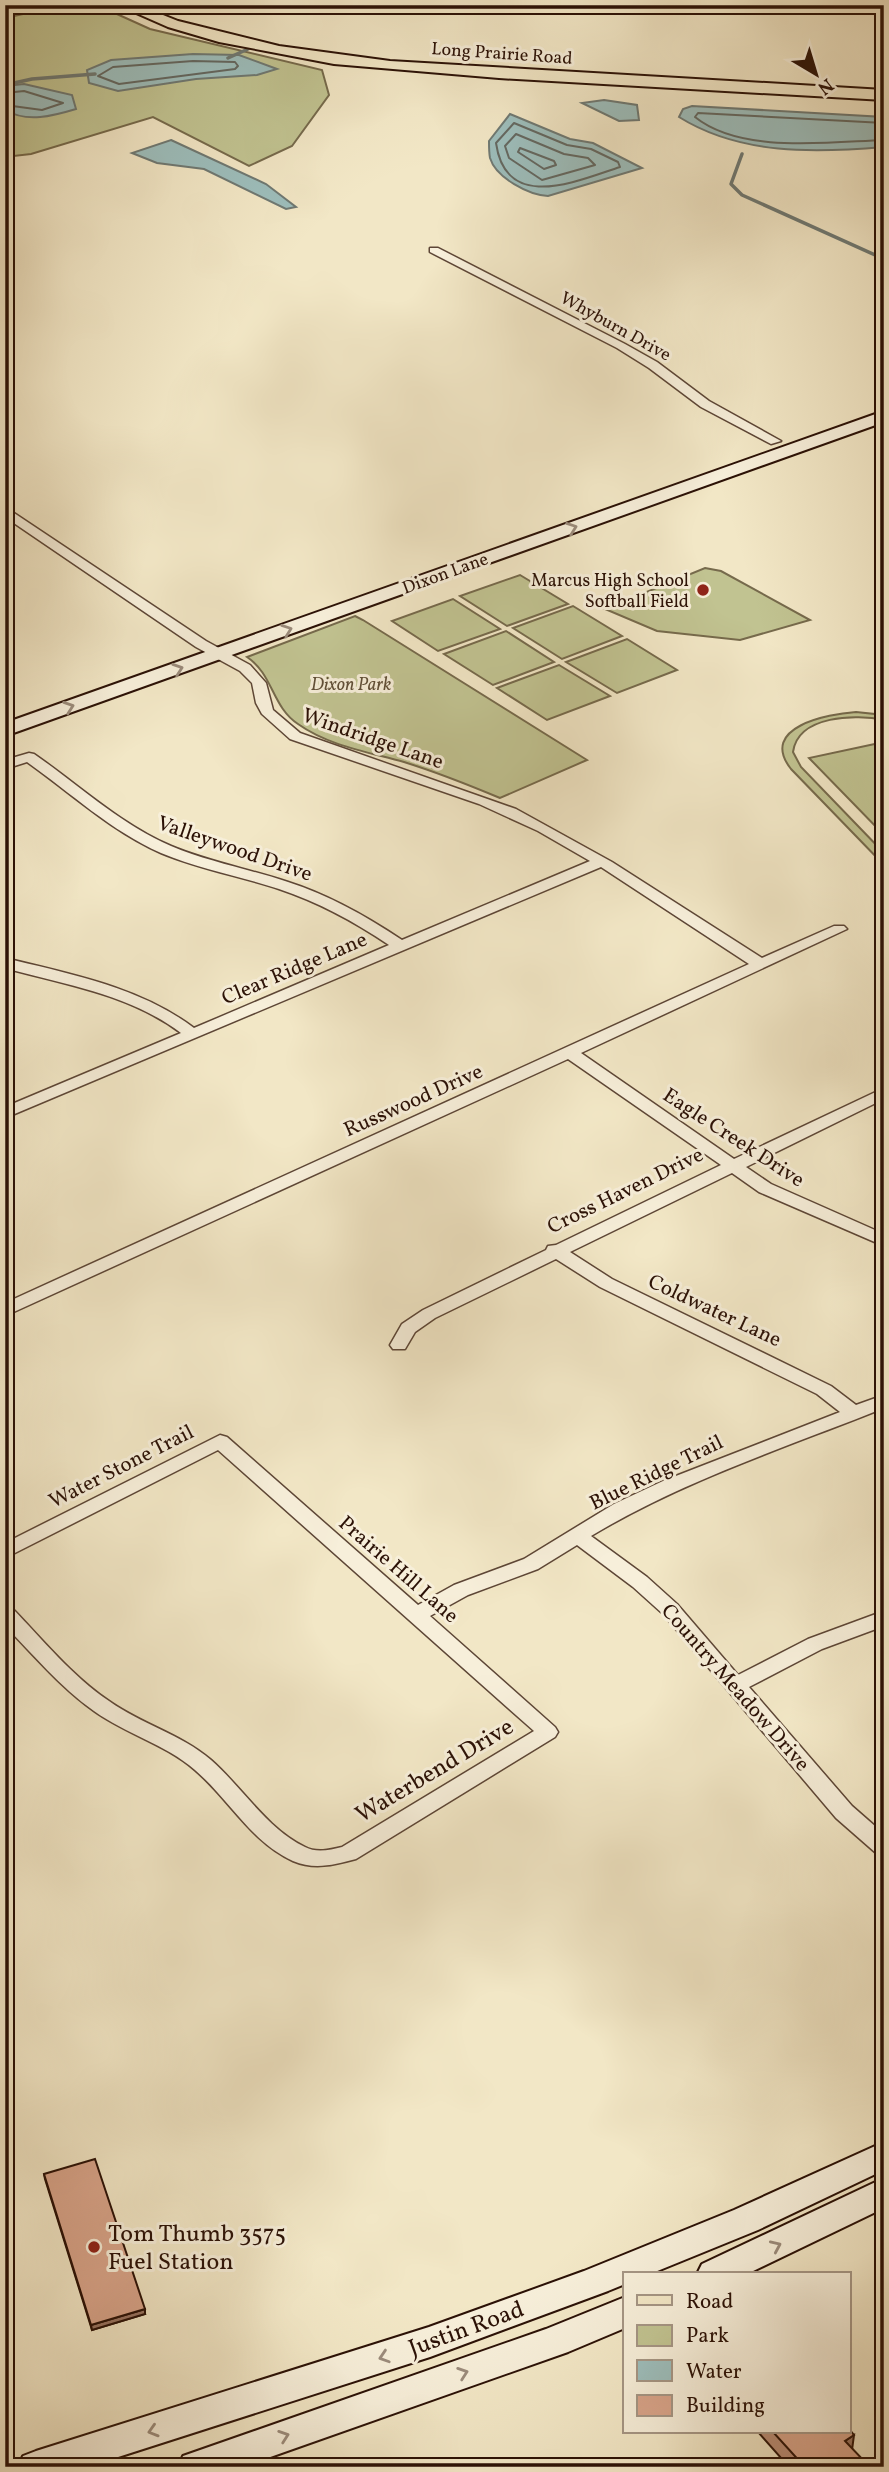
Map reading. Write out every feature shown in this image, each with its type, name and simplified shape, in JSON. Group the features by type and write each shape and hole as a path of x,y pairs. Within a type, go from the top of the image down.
{"main road":[{"path":"5,10 24,5"},
{"name":"Long Prairie Road","path":"125,5 199,31 273,49 438,69 884,86"},
{"name":"Long Prairie Road","path":"151,5 213,26 284,43 377,56 884,95"},
{"name":"Dixon Lane","path":"5,713 884,402"},
{"name":"Dixon Lane","path":"5,730 884,416"},
{"name":"Justin Road","path":"36,2467 417,2347 596,2281 746,2220 884,2155"},
{"path":"718,2272 884,2192"},
{"path":"596,2281 621,2314"},
{"path":"563,2293 584,2329"},
{"name":"Justin Road","path":"196,2467 621,2314"}],"street":[{"name":"Whyburn Drive","path":"434,250 621,346 653,365 705,404 775,441"},
{"name":"Windridge Lane","path":"5,511 201,644 223,653 258,681 264,705 280,726 295,736 467,793 566,840 761,965"},
{"name":"Valleywood Drive","path":"5,765 29,757 104,816 132,834 188,858 318,898 348,912 400,946"},
{"name":"Clear Ridge Lane","path":"5,1113 600,862"},
{"name":"Russwood Drive","path":"5,1310 839,929"},
{"path":"5,963 149,1004 174,1018 192,1034"},
{"name":"Eagle Creek Drive","path":"570,1054 729,1166 797,1205 884,1241"},
{"name":"Cross Haven Drive","path":"399,1345 408,1328 429,1314 554,1250 884,1093"},
{"name":"Coldwater Lane","path":"554,1250 606,1283 813,1384 855,1414"},
{"name":"Blue Ridge Trail","path":"417,1615 461,1590 531,1564 621,1509 670,1486 884,1401"},
{"name":"Water Stone Trail","path":"5,1551 220,1441"},
{"name":"Prairie Hill Lane","path":"220,1441 548,1732"},
{"name":"Country Meadow Drive","path":"579,1536 640,1582 670,1609 844,1812 884,1847"},
{"name":"Waterbend Drive","path":"5,1613 86,1695 103,1708 171,1741 203,1765 290,1850 314,1859 348,1853 548,1732"},
{"path":"735,1685 814,1644 884,1618"}],"green space":[{"path":"97,5 150,29 322,70 329,95 292,146 249,166 153,117 31,154 5,157 5,18 41,10"},
{"name":"Marcus High School Softball Field","path":"705,568 721,571 810,620 740,640 657,631 605,609"},
{"path":"520,575 568,604 507,626 460,596"},
{"path":"453,599 500,629 438,651 392,621"},
{"path":"573,606 622,636 562,659 513,628"},
{"name":"Dixon Park","path":"355,616 587,760 500,798 428,770 349,748 310,732 289,717 262,672 247,657"},
{"path":"506,631 554,662 493,685 444,654"},
{"path":"627,639 677,670 617,693 566,662"},
{"path":"559,665 610,696 547,720 497,688"},
{"path":"856,712 884,715 884,720 859,717 817,724 797,740 793,752 801,767 884,853 884,865 791,769 783,755 783,743 790,733 801,726 829,716"},
{"path":"884,742 884,835 809,758"}],"water":[{"path":"193,54 239,55 277,69 257,75 196,79 118,91 89,83 87,70 111,60"},
{"path":"24,84 72,95 76,109 49,116 31,117 5,110 5,86"},
{"path":"604,100 637,105 639,120 619,121 582,103"},
{"path":"692,106 884,117 884,147 804,150 752,145 727,139 679,117 683,109"},
{"path":"510,114 570,139 593,143 642,168 548,196 532,192 506,179 490,158 489,141"},
{"path":"171,140 266,184 296,207 286,209 204,169 157,163 132,153"}],"building":[{"name":"Tom Thumb 3575 Fuel Station","path":"95,2159 145,2309 91,2325 44,2174"},
{"path":"850,2430 854,2435 845,2441 867,2464 864,2467 801,2467 803,2465 775,2434 850,2434"}],"waterway":[{"path":"228,58 248,49"},
{"path":"5,85 32,79 95,74"},
{"path":"742,154 731,184 742,195 884,259"}],"place":[{"name":"Marcus High School Softball Field","path":"703,590"},
{"name":"Tom Thumb 3575 Fuel Station","path":"94,2247"}]}
